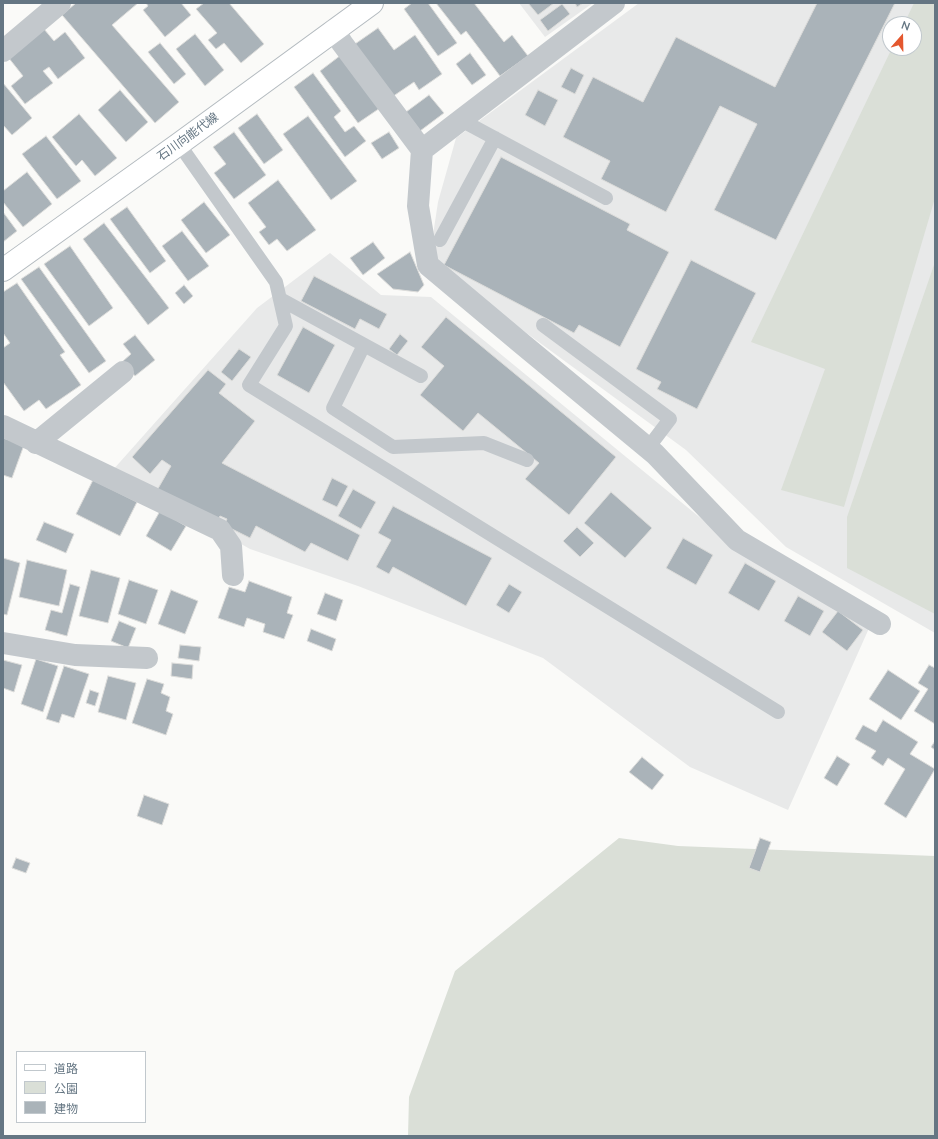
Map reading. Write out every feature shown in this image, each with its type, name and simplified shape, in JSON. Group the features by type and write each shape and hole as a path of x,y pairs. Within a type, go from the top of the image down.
{"main road":[{"name":"石川向能代線","path":"3,270 372,3"}],"street":[{"path":"3,51 60,3"},
{"path":"422,150 614,3"},
{"path":"334,30 346,49 422,150 418,206 428,265 655,454 737,540 880,624"},
{"path":"36,443 123,372"},
{"path":"3,426 220,530 231,546 233,576"},
{"path":"3,643 75,655 147,658"}],"lane":[{"path":"461,120 606,198"},
{"path":"440,240 495,138"},
{"path":"179,144 276,282 286,326 249,385 778,712"},
{"path":"280,299 421,376"},
{"path":"543,325 670,419 648,448"},
{"path":"364,345 333,408 393,447 484,443 527,460"}],"shaded area":[{"path":"519,3 593,3 545,37"},
{"path":"639,3 935,3 935,633 786,547 686,450 446,274 431,248 438,202 456,138"},
{"path":"330,253 381,295 431,297 731,543 870,626 788,810 690,767 543,658 358,586 250,549 112,471 257,308"}],"green space":[{"path":"914,3 935,3 935,198 844,507 781,490 825,369 751,342 888,56 922,56 922,16 908,16"},
{"path":"935,262 935,614 847,568 847,517"},
{"path":"619,838 678,846 935,856 935,1136 408,1136 409,1097 455,971"}],"building":[{"path":"76,3 138,3 112,25 179,102 155,123 62,15"},
{"path":"146,3 181,3 191,15 165,37 143,10 148,6"},
{"path":"204,3 229,3 264,44 241,63 224,43 216,49 208,40 217,33 196,9"},
{"path":"412,3 428,3 457,43 438,56 404,9"},
{"path":"436,3 474,3 504,42 512,35 528,56 500,76 466,31 461,35"},
{"path":"528,3 554,3 538,15"},
{"path":"575,3 583,3 577,7"},
{"path":"817,3 895,3 888,16 882,16 882,29 776,240 714,210 757,124 720,106 666,212 601,179 610,161 563,137 593,77 643,102 676,37 775,87"},
{"path":"562,4 570,14 548,31 540,20"},
{"path":"378,28 394,50 415,35 442,74 419,90 414,82 392,97 355,44"},
{"path":"44,29 54,41 65,32 85,58 58,79 49,67 43,71 53,83 25,104 11,86 23,76 8,57"},
{"path":"195,34 224,70 205,86 176,49"},
{"path":"160,43 186,74 174,84 148,52"},
{"path":"470,53 486,75 472,85 456,64"},
{"path":"341,55 380,108 358,123 320,71"},
{"path":"571,68 584,75 575,94 561,87"},
{"path":"313,73 341,111 334,117 345,132 354,126 366,141 345,157 294,87"},
{"path":"3,83 32,118 12,135 3,125"},
{"path":"120,90 148,122 126,142 98,110"},
{"path":"538,90 558,100 545,126 525,115"},
{"path":"429,95 444,113 420,131 406,112"},
{"path":"79,114 117,158 95,176 82,160 76,166 52,137"},
{"path":"257,114 283,150 264,164 238,128"},
{"path":"308,116 357,181 331,200 283,134"},
{"path":"234,132 266,175 234,199 214,173 226,164 213,147"},
{"path":"389,132 399,148 382,159 371,143"},
{"path":"46,136 81,181 57,199 22,154"},
{"path":"501,157 630,224 627,230 669,252 620,347 579,325 574,333 444,265"},
{"path":"27,172 52,204 23,227 3,202 3,191"},
{"path":"278,180 316,230 287,251 277,239 269,245 259,232 266,227 248,203"},
{"path":"204,202 230,235 206,253 181,220"},
{"path":"127,207 166,261 150,273 110,219"},
{"path":"3,212 17,231 3,242"},
{"path":"104,223 169,308 148,325 83,239"},
{"path":"182,231 209,266 188,281 162,246"},
{"path":"373,242 385,258 363,275 350,258"},
{"path":"70,246 113,308 89,326 44,264"},
{"path":"410,252 424,285 418,292 393,289 377,274"},
{"path":"691,260 756,293 697,409 657,389 661,382 636,369"},
{"path":"39,267 106,361 89,373 21,279"},
{"path":"314,276 387,314 379,329 360,319 355,329 301,301"},
{"path":"17,283 65,352 60,355 81,385 46,409 39,400 24,411 3,382 3,348 10,343 3,333 3,292"},
{"path":"184,285 193,296 184,304 175,293"},
{"path":"446,317 616,457 569,515 525,479 539,463 478,413 463,431 420,395 444,366 421,347"},
{"path":"303,327 335,345 309,393 277,375"},
{"path":"400,334 408,341 397,355 389,349"},
{"path":"135,335 155,360 135,376 123,361 131,354 123,344"},
{"path":"239,349 251,357 232,381 221,372"},
{"path":"208,370 226,384 219,393 255,421 222,463 360,535 348,561 311,543 305,552 256,526 250,538 224,525 227,519 220,516 216,523 156,492 171,466 162,460 150,474 132,457"},
{"path":"3,438 24,445 12,478 3,475"},
{"path":"332,478 348,486 337,507 322,500"},
{"path":"93,480 137,502 120,536 76,514"},
{"path":"353,489 376,502 361,529 338,516"},
{"path":"611,492 652,528 625,558 584,523"},
{"path":"393,506 492,558 466,606 393,567 389,574 376,567 391,540 378,533"},
{"path":"160,511 186,526 171,551 146,536"},
{"path":"44,522 74,534 66,553 36,540"},
{"path":"577,527 594,543 580,557 563,541"},
{"path":"683,538 713,555 696,585 666,568"},
{"path":"3,558 20,563 7,615 3,614"},
{"path":"27,560 67,570 59,606 19,597"},
{"path":"745,563 776,581 759,611 728,593"},
{"path":"91,570 120,578 108,623 79,616"},
{"path":"129,580 158,590 146,624 118,614"},
{"path":"249,581 292,597 287,613 293,615 284,639 263,632 265,624 247,618 244,627 218,618 229,587 245,592"},
{"path":"70,584 80,587 67,636 45,630 51,610 62,613"},
{"path":"509,584 522,592 509,613 496,605"},
{"path":"171,590 198,601 185,634 158,624"},
{"path":"325,593 343,600 336,621 317,614"},
{"path":"798,596 824,611 810,636 784,621"},
{"path":"838,611 863,630 847,651 822,632"},
{"path":"119,621 136,628 128,648 111,641"},
{"path":"311,629 336,639 332,651 307,641"},
{"path":"180,645 201,647 199,661 178,658"},
{"path":"36,659 58,666 43,712 21,704"},
{"path":"3,660 22,665 14,692 3,688"},
{"path":"172,663 193,665 192,679 171,676"},
{"path":"929,665 935,668 935,724 914,711 928,689 918,683"},
{"path":"64,666 89,674 74,718 62,714 59,723 46,719"},
{"path":"888,670 920,691 901,720 869,699"},
{"path":"108,676 136,683 126,720 98,712"},
{"path":"147,679 164,684 161,693 170,697 166,711 173,714 166,735 132,723"},
{"path":"90,690 99,693 95,706 86,703"},
{"path":"883,720 918,742 910,754 935,769 906,818 884,804 905,769 888,758 883,766 871,758 876,751 855,739 863,725 876,732"},
{"path":"935,741 935,750 931,747"},
{"path":"837,756 850,764 837,786 824,778"},
{"path":"642,757 664,775 652,790 629,772"},
{"path":"144,795 169,804 162,825 137,816"},
{"path":"760,838 771,842 760,872 749,868"},
{"path":"16,858 30,863 26,873 12,868"}]}
